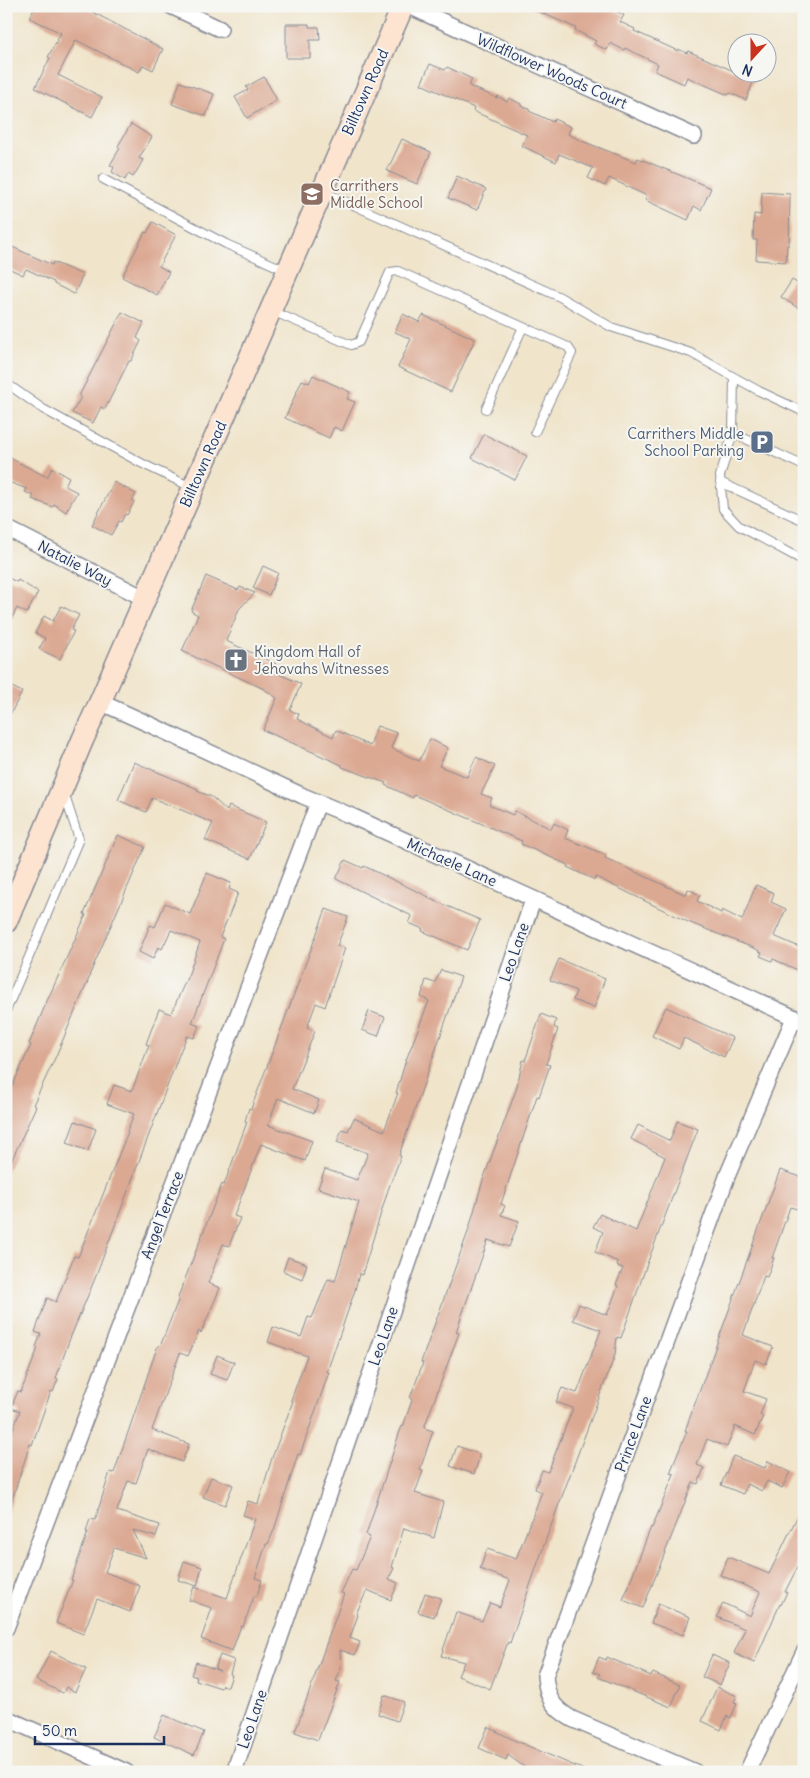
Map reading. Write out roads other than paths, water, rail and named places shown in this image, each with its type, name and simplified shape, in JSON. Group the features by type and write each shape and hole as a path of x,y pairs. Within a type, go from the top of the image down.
{"main road":[{"name":"Billtown Road","path":"6,922 144,598 403,6"}],"street":[{"path":"171,6 220,30"},
{"name":"Wildflower Woods Court","path":"409,6 694,136"},
{"name":"Natalie Way","path":"6,528 144,598"},
{"name":"Michaele Lane","path":"100,702 318,803 358,819 799,1020"},
{"name":"Angel Terrace","path":"6,1628 318,803"},
{"name":"Leo Lane","path":"234,1772 533,900"},
{"name":"Prince Lane","path":"695,1772 561,1712 550,1700 546,1691 545,1676 728,1174 799,1020"},
{"path":"747,1772 803,1656"},
{"path":"6,1718 126,1772"}],"lane":[{"path":"103,179 226,244 287,271"},
{"path":"322,191 560,297 611,327 692,354 759,391 804,412"},
{"path":"270,310 351,345 359,342 390,272 398,271 568,347 572,353 535,432"},
{"path":"486,409 523,327"},
{"path":"734,377 733,433 720,476 723,508 739,526 803,561"},
{"path":"6,383 43,409 143,464 193,487"},
{"path":"733,433 804,466"},
{"path":"720,482 804,521"},
{"path":"6,1011 79,839 62,788"}],"place":[{"name":"Carrithers Middle School","path":"312,194"},
{"name":"Carrithers Middle School Parking","path":"762,442"},
{"name":"Kingdom Hall of Jehovahs Witnesses","path":"236,660"}]}
